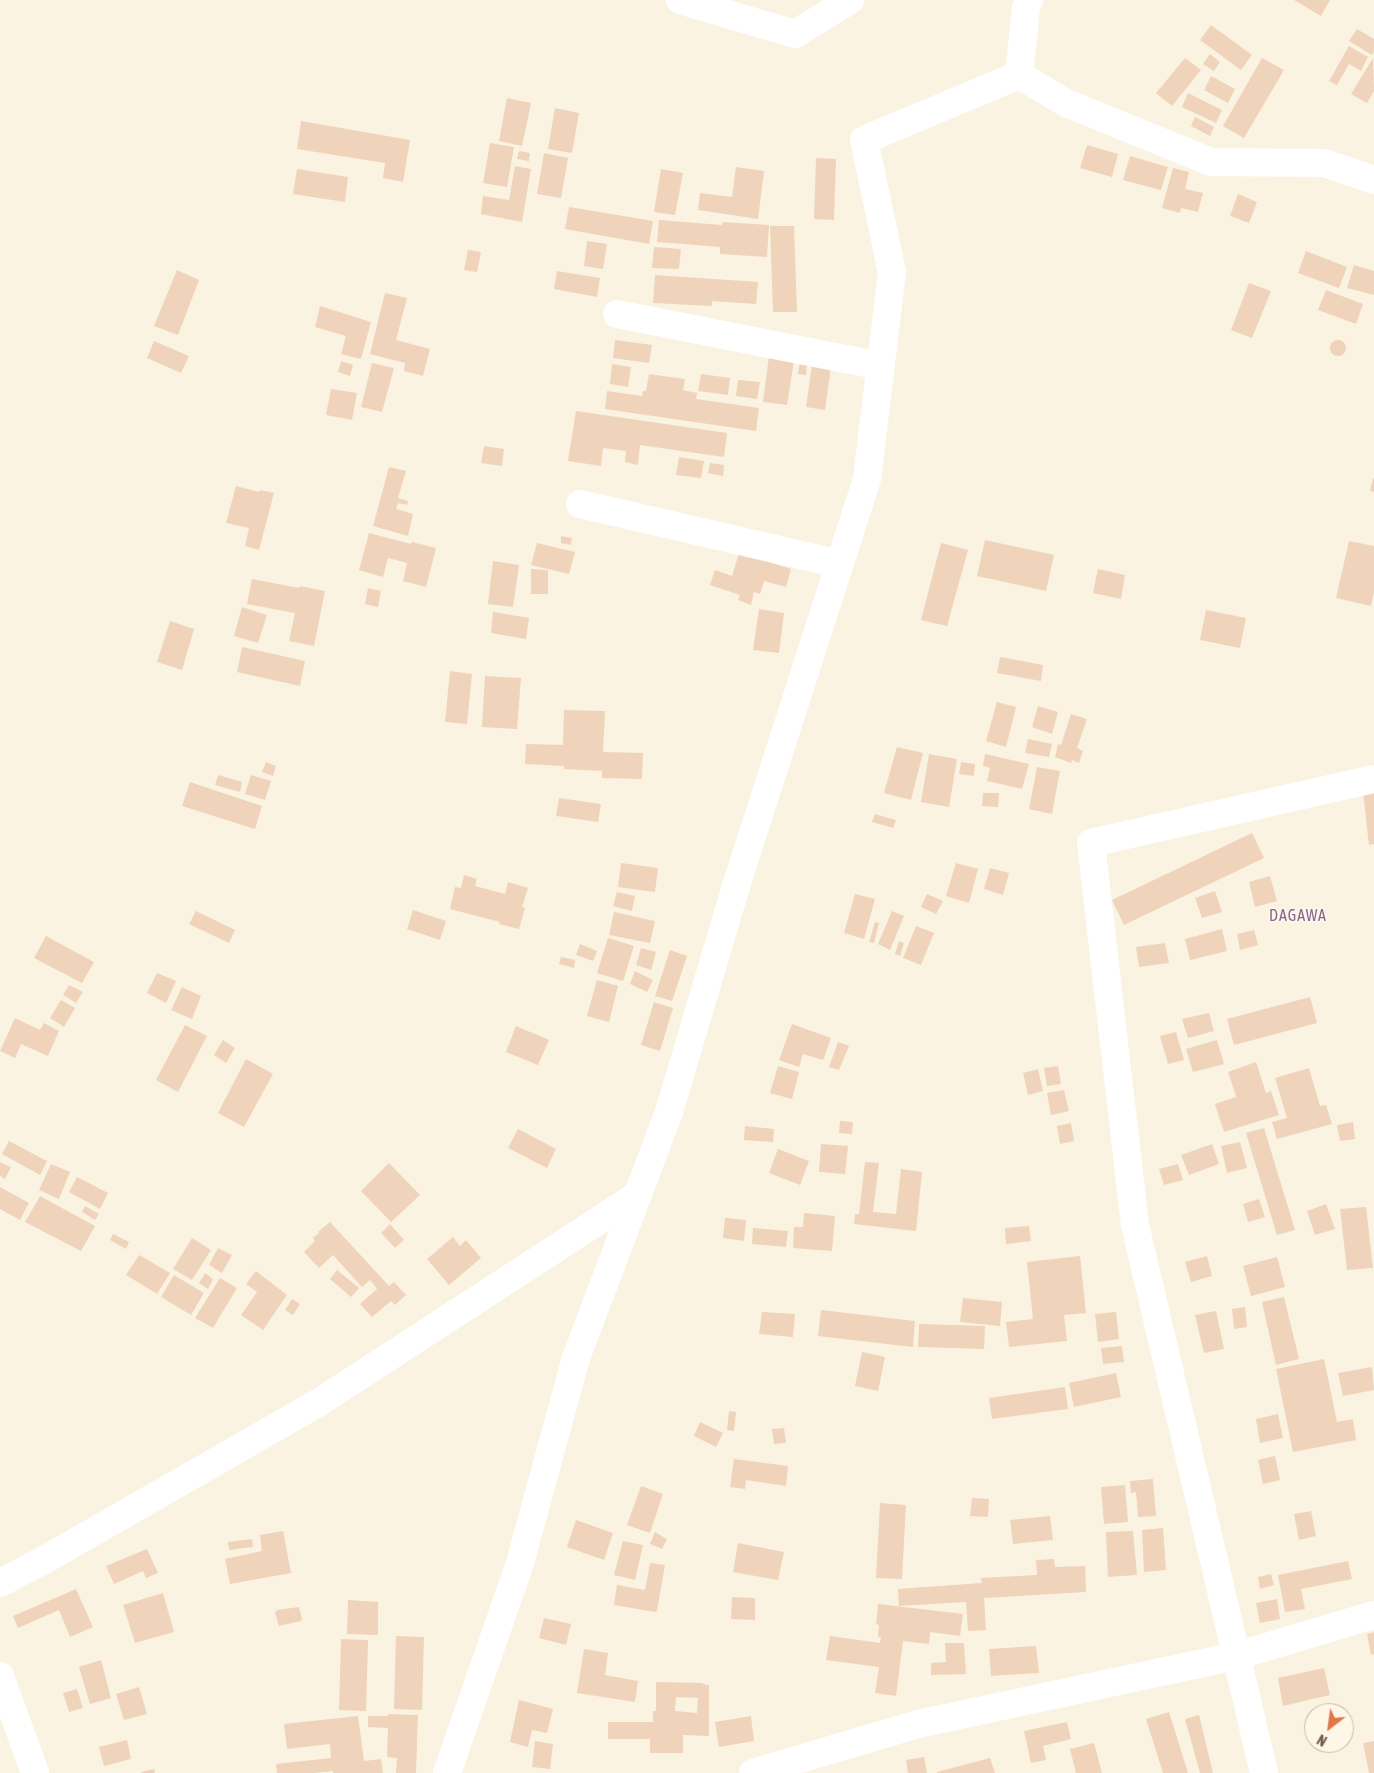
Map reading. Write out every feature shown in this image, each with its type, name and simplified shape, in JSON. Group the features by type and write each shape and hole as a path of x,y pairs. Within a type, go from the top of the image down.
{"street":[{"path":"680,0 795,34 850,0"},
{"path":"1019,76 1026,8 1029,0"},
{"path":"1019,76 1066,103 1211,162 1324,164 1374,180"},
{"path":"447,1773 520,1564 576,1358 669,1112 737,882 867,479 892,272 864,140 1019,76"},
{"path":"617,314 881,366"},
{"path":"580,504 840,564"},
{"path":"1264,1773 1135,1225 1091,843 1374,779"},
{"path":"0,1582 46,1559 318,1403 638,1195"},
{"path":"753,1773 918,1724 1236,1656 1374,1615"},
{"path":"0,1676 36,1773"}],"building":[{"path":"1294,0 1330,0 1321,16"},
{"path":"1211,25 1252,55 1241,70 1200,40"},
{"path":"1357,29 1374,39 1374,52 1372,55 1349,41"},
{"path":"1349,46 1368,57 1361,71 1349,64 1337,85 1329,81"},
{"path":"1210,54 1220,62 1214,71 1203,64"},
{"path":"1185,58 1201,70 1172,106 1156,93"},
{"path":"1262,58 1284,70 1244,138 1223,126"},
{"path":"1373,58 1374,91 1367,103 1351,94"},
{"path":"1211,76 1235,89 1228,103 1204,90"},
{"path":"1188,93 1222,110 1216,123 1182,107"},
{"path":"507,98 531,103 522,146 499,141"},
{"path":"555,108 579,113 572,153 548,149"},
{"path":"1195,117 1214,127 1210,136 1191,126"},
{"path":"301,121 410,140 403,182 383,178 385,163 297,149"},
{"path":"490,143 514,147 507,187 483,183"},
{"path":"1087,145 1118,154 1112,177 1080,168"},
{"path":"519,151 530,153 529,161 517,159"},
{"path":"544,153 568,158 561,198 537,194"},
{"path":"1130,156 1168,167 1161,190 1123,180"},
{"path":"816,158 836,159 834,220 814,219"},
{"path":"515,166 531,169 522,222 481,214 483,196 509,200"},
{"path":"736,167 764,171 758,219 698,210 700,193 732,197"},
{"path":"1173,168 1189,172 1185,189 1203,193 1198,212 1181,208 1180,213 1162,208"},
{"path":"297,169 348,177 345,202 293,194"},
{"path":"661,169 683,173 675,215 654,212"},
{"path":"1238,194 1257,202 1249,223 1230,216"},
{"path":"569,207 653,221 649,244 565,229"},
{"path":"659,220 722,225 723,222 769,225 767,257 720,254 720,247 657,242"},
{"path":"770,226 794,226 797,312 773,312"},
{"path":"587,241 607,244 603,269 584,266"},
{"path":"654,247 681,249 679,269 652,268"},
{"path":"468,250 481,252 477,272 464,270"},
{"path":"1306,251 1347,267 1339,288 1298,273"},
{"path":"1354,265 1374,271 1374,295 1347,288"},
{"path":"177,270 199,280 178,335 154,326"},
{"path":"557,271 600,278 597,297 554,289"},
{"path":"655,275 758,282 756,304 712,301 712,306 653,303"},
{"path":"1249,283 1271,291 1252,338 1231,330"},
{"path":"1326,290 1363,304 1356,324 1318,310"},
{"path":"385,293 407,298 396,340 430,349 423,376 404,371 405,363 370,354"},
{"path":"320,306 371,322 361,359 341,354 346,336 315,327"},
{"path":"615,340 652,345 649,363 613,358"},
{"path":"1338,340 1344,342 1346,348 1344,354 1338,356 1332,354 1330,348 1332,342"},
{"path":"154,341 189,356 181,373 147,358"},
{"path":"769,356 794,360 787,405 763,402"},
{"path":"800,360 807,361 806,375 798,374"},
{"path":"341,361 353,365 350,376 338,372"},
{"path":"372,363 394,368 382,412 361,407"},
{"path":"612,364 631,367 628,387 610,384"},
{"path":"812,364 831,367 825,410 806,407"},
{"path":"649,374 685,379 683,390 697,393 696,399 759,408 756,431 605,409 607,391 642,396 643,391 646,391"},
{"path":"701,374 730,378 728,395 698,391"},
{"path":"738,380 760,382 757,399 736,396"},
{"path":"331,389 357,393 352,420 326,415"},
{"path":"576,411 727,433 724,457 640,445 638,465 625,462 626,451 603,448 601,466 568,461"},
{"path":"484,446 504,449 502,466 481,463"},
{"path":"679,457 704,461 701,478 676,475"},
{"path":"710,463 724,465 723,476 708,473"},
{"path":"389,467 406,471 398,498 408,501 407,505 398,503 396,509 413,514 408,536 373,526"},
{"path":"1374,478 1374,492 1370,491"},
{"path":"236,486 259,492 260,490 274,493 259,550 245,546 249,528 226,523"},
{"path":"369,533 411,544 412,542 436,548 426,587 403,581 407,563 388,558 383,577 359,570"},
{"path":"561,536 572,538 571,545 561,543"},
{"path":"985,540 1054,555 1046,591 977,576"},
{"path":"1349,541 1374,546 1374,592 1371,606 1336,598"},
{"path":"537,543 575,552 569,574 531,565"},
{"path":"941,543 968,550 947,626 921,620"},
{"path":"739,553 791,569 786,587 764,581 760,594 754,592 751,605 738,600 740,595 710,585 715,570 732,576"},
{"path":"493,561 519,565 513,607 488,604"},
{"path":"531,569 548,570 548,594 531,594"},
{"path":"1098,569 1125,575 1121,599 1093,593"},
{"path":"252,579 325,591 314,646 289,641 295,613 247,604"},
{"path":"368,588 381,591 378,607 365,604"},
{"path":"242,607 267,615 258,643 234,636"},
{"path":"759,609 784,613 779,653 753,650"},
{"path":"1206,610 1246,618 1240,648 1200,640"},
{"path":"493,612 529,618 526,639 491,633"},
{"path":"170,621 194,629 182,670 157,662"},
{"path":"242,647 305,661 300,686 237,672"},
{"path":"1000,657 1043,665 1041,681 997,673"},
{"path":"450,671 472,674 467,724 445,722"},
{"path":"485,676 521,678 517,729 482,727"},
{"path":"997,702 1016,707 1006,747 986,741"},
{"path":"1038,706 1058,712 1052,734 1032,727"},
{"path":"564,710 605,711 603,752 643,753 642,779 602,778 602,771 564,769 564,766 525,764 526,744 563,745"},
{"path":"1071,714 1087,719 1077,748 1083,751 1079,763 1072,760 1071,763 1055,757 1058,744 1061,745"},
{"path":"1028,739 1052,744 1049,757 1025,753"},
{"path":"897,747 923,753 911,800 884,793"},
{"path":"929,754 957,759 949,807 921,802"},
{"path":"985,754 1029,764 1022,789 987,781 990,768 983,766"},
{"path":"266,762 276,766 273,776 262,772"},
{"path":"961,762 975,764 974,776 959,774"},
{"path":"1037,767 1060,771 1052,814 1029,809"},
{"path":"218,775 242,782 240,792 215,785"},
{"path":"251,775 271,781 265,800 245,794"},
{"path":"190,782 262,806 255,829 182,806"},
{"path":"1374,791 1374,844 1369,845 1363,792"},
{"path":"983,793 999,793 998,807 982,806"},
{"path":"559,798 601,804 598,822 556,816"},
{"path":"875,814 896,820 893,828 872,822"},
{"path":"1252,833 1264,858 1124,925 1112,900"},
{"path":"621,863 658,868 655,892 618,887"},
{"path":"956,863 978,869 969,903 946,896"},
{"path":"990,868 1009,873 1003,895 984,889"},
{"path":"464,875 477,879 475,886 505,894 508,882 528,888 522,907 525,908 519,929 450,909 455,887 461,888"},
{"path":"1270,876 1277,901 1255,907 1249,882"},
{"path":"1215,891 1222,912 1202,918 1195,898"},
{"path":"617,892 635,896 632,911 613,906"},
{"path":"855,894 875,899 864,939 844,933"},
{"path":"927,894 943,901 936,914 921,907"},
{"path":"413,910 446,921 440,940 407,929"},
{"path":"196,911 235,930 229,943 189,924"},
{"path":"892,911 904,916 890,950 878,944"},
{"path":"614,912 655,921 650,943 609,935"},
{"path":"875,922 879,923 874,943 869,942"},
{"path":"916,926 934,933 921,965 903,958"},
{"path":"1222,929 1227,951 1190,960 1185,939"},
{"path":"1254,930 1258,945 1240,950 1237,934"},
{"path":"46,936 94,962 82,983 34,958"},
{"path":"608,938 634,946 623,981 597,973"},
{"path":"899,941 904,943 900,956 895,954"},
{"path":"1165,943 1169,963 1139,967 1136,947"},
{"path":"580,944 597,951 593,961 576,955"},
{"path":"641,948 656,952 651,970 636,965"},
{"path":"670,950 687,956 672,1001 655,996"},
{"path":"561,957 575,960 574,968 559,964"},
{"path":"635,971 653,980 647,992 630,984"},
{"path":"157,973 176,981 166,1003 147,993"},
{"path":"597,980 618,986 609,1022 587,1016"},
{"path":"69,985 83,992 76,1003 63,995"},
{"path":"182,987 201,996 192,1019 171,1010"},
{"path":"1310,997 1317,1023 1234,1045 1227,1019"},
{"path":"61,1000 75,1008 64,1027 50,1018"},
{"path":"654,1002 673,1008 660,1051 641,1045"},
{"path":"1209,1013 1214,1031 1188,1038 1182,1019"},
{"path":"15,1018 40,1030 44,1023 59,1031 48,1056 21,1044 15,1058 0,1051"},
{"path":"792,1024 831,1038 823,1060 803,1054 799,1067 779,1060"},
{"path":"185,1025 207,1036 178,1092 156,1080"},
{"path":"516,1026 549,1040 538,1065 506,1052"},
{"path":"1176,1032 1184,1060 1168,1064 1160,1036"},
{"path":"223,1040 235,1048 226,1063 214,1055"},
{"path":"1217,1040 1224,1064 1193,1072 1186,1049"},
{"path":"838,1042 849,1046 839,1070 829,1067"},
{"path":"246,1059 273,1074 244,1127 218,1113"},
{"path":"1256,1062 1266,1093 1271,1091 1279,1115 1224,1132 1215,1104 1236,1097 1238,1102 1228,1072"},
{"path":"778,1066 799,1072 792,1099 770,1093"},
{"path":"1058,1066 1061,1084 1047,1086 1044,1068"},
{"path":"1309,1068 1320,1106 1326,1105 1332,1124 1277,1139 1272,1122 1287,1118 1275,1078"},
{"path":"1038,1069 1043,1091 1028,1095 1023,1073"},
{"path":"1064,1090 1069,1111 1051,1115 1047,1093"},
{"path":"840,1121 853,1122 852,1134 839,1133"},
{"path":"1353,1122 1355,1139 1340,1141 1337,1125"},
{"path":"1071,1123 1074,1141 1060,1144 1057,1126"},
{"path":"745,1126 774,1129 773,1142 744,1140"},
{"path":"1264,1128 1295,1230 1277,1235 1246,1133"},
{"path":"518,1129 556,1149 547,1168 508,1148"},
{"path":"9,1141 47,1161 40,1175 2,1154"},
{"path":"1240,1142 1247,1168 1227,1173 1221,1146"},
{"path":"821,1144 848,1146 845,1174 819,1172"},
{"path":"1212,1144 1219,1164 1189,1175 1181,1155"},
{"path":"778,1149 809,1161 800,1185 769,1173"},
{"path":"0,1162 11,1167 5,1179 0,1176"},
{"path":"865,1162 879,1163 873,1212 896,1214 901,1169 922,1172 916,1231 854,1224 855,1214 859,1214"},
{"path":"389,1163 420,1195 391,1222 361,1191"},
{"path":"51,1164 70,1172 59,1199 39,1190"},
{"path":"1178,1164 1183,1180 1164,1185 1159,1169"},
{"path":"77,1177 108,1193 100,1209 69,1192"},
{"path":"0,1187 29,1203 20,1220 0,1209"},
{"path":"40,1196 95,1226 81,1251 25,1222"},
{"path":"1259,1199 1265,1217 1248,1222 1243,1204"},
{"path":"1326,1204 1335,1229 1315,1235 1307,1211"},
{"path":"85,1206 99,1214 95,1220 82,1212"},
{"path":"1366,1207 1373,1268 1347,1270 1340,1209"},
{"path":"804,1213 835,1216 832,1251 793,1248 794,1227 803,1227"},
{"path":"725,1218 746,1220 744,1241 723,1238"},
{"path":"330,1222 389,1286 394,1282 406,1295 395,1305 391,1301 372,1317 360,1304 377,1289 370,1280 362,1287 333,1255 319,1268 304,1252 315,1241 313,1238 318,1232"},
{"path":"390,1224 404,1240 395,1248 381,1233"},
{"path":"1029,1226 1031,1241 1006,1244 1005,1228"},
{"path":"753,1228 788,1231 786,1247 752,1244"},
{"path":"113,1234 129,1242 126,1249 110,1240"},
{"path":"453,1237 460,1246 466,1240 481,1258 449,1285 427,1259"},
{"path":"192,1238 211,1250 192,1280 173,1269"},
{"path":"218,1248 232,1255 222,1273 209,1265"},
{"path":"139,1255 170,1273 157,1294 126,1275"},
{"path":"1080,1256 1086,1313 1064,1315 1067,1341 1009,1347 1006,1322 1033,1319 1027,1262"},
{"path":"1207,1256 1212,1276 1191,1282 1185,1262"},
{"path":"1277,1257 1285,1287 1251,1296 1243,1266"},
{"path":"337,1270 359,1288 351,1297 330,1279"},
{"path":"256,1271 287,1295 263,1330 241,1315 257,1292 246,1284"},
{"path":"205,1273 213,1279 208,1289 199,1283"},
{"path":"174,1275 204,1293 191,1315 161,1297"},
{"path":"220,1278 237,1288 213,1328 195,1318"},
{"path":"1284,1297 1299,1359 1276,1365 1262,1302"},
{"path":"963,1298 1002,1302 1000,1326 960,1322"},
{"path":"292,1299 300,1304 293,1315 285,1310"},
{"path":"1245,1307 1247,1327 1234,1329 1232,1309"},
{"path":"821,1310 915,1321 913,1347 818,1336"},
{"path":"1216,1311 1224,1349 1204,1353 1195,1315"},
{"path":"762,1312 795,1314 793,1337 759,1334"},
{"path":"1116,1312 1119,1339 1098,1342 1095,1314"},
{"path":"919,1324 985,1326 984,1349 918,1347"},
{"path":"1122,1346 1124,1362 1103,1364 1101,1348"},
{"path":"862,1352 885,1357 878,1391 855,1386"},
{"path":"1324,1359 1337,1422 1353,1419 1356,1440 1293,1452 1276,1369"},
{"path":"1372,1367 1374,1390 1343,1396 1338,1373"},
{"path":"1116,1373 1121,1397 1074,1407 1069,1383"},
{"path":"1065,1387 1068,1409 992,1419 989,1398"},
{"path":"729,1411 736,1412 734,1431 727,1430"},
{"path":"1278,1414 1283,1438 1260,1443 1256,1419"},
{"path":"700,1422 723,1433 716,1447 694,1436"},
{"path":"784,1428 786,1443 774,1444 772,1429"},
{"path":"1275,1456 1280,1480 1263,1484 1258,1460"},
{"path":"734,1459 788,1466 786,1486 746,1480 745,1489 730,1487"},
{"path":"1153,1479 1156,1516 1138,1517 1136,1492 1131,1493 1130,1481"},
{"path":"1125,1485 1128,1522 1104,1524 1101,1487"},
{"path":"641,1486 663,1494 650,1533 627,1525"},
{"path":"972,1498 989,1499 988,1517 970,1516"},
{"path":"880,1503 906,1505 902,1579 876,1578"},
{"path":"1311,1511 1316,1536 1299,1540 1294,1514"},
{"path":"1050,1516 1053,1540 1013,1544 1010,1520"},
{"path":"576,1520 613,1533 604,1560 567,1547"},
{"path":"1163,1528 1166,1570 1144,1572 1142,1530"},
{"path":"283,1531 291,1573 230,1584 225,1559 262,1551 260,1535"},
{"path":"1133,1531 1137,1575 1108,1577 1106,1532"},
{"path":"655,1532 667,1539 662,1549 650,1544"},
{"path":"252,1539 253,1547 229,1550 228,1542"},
{"path":"623,1541 643,1545 635,1580 614,1575"},
{"path":"738,1543 784,1552 778,1580 733,1572"},
{"path":"147,1549 158,1573 146,1578 143,1571 114,1584 106,1566"},
{"path":"1054,1559 1055,1567 1085,1566 1086,1592 984,1598 986,1630 968,1631 966,1602 899,1606 898,1589 982,1583 981,1578 1037,1575 1036,1560"},
{"path":"1348,1561 1352,1579 1301,1589 1305,1609 1285,1612 1278,1575"},
{"path":"650,1563 665,1565 657,1611 614,1605 617,1585 645,1590"},
{"path":"1271,1574 1274,1585 1260,1589 1258,1577"},
{"path":"76,1589 93,1627 70,1637 59,1610 18,1628 13,1616"},
{"path":"163,1593 174,1632 135,1643 123,1605"},
{"path":"732,1597 755,1598 755,1620 731,1619"},
{"path":"1277,1599 1280,1619 1260,1623 1256,1603"},
{"path":"348,1600 378,1602 378,1635 347,1634"},
{"path":"878,1604 963,1614 960,1636 930,1632 929,1644 903,1641 896,1696 875,1693 879,1667 826,1660 830,1636 880,1643 881,1637 878,1637 879,1625 876,1624"},
{"path":"299,1607 301,1621 279,1626 275,1613 277,1610"},
{"path":"544,1618 571,1624 566,1645 539,1638"},
{"path":"1374,1632 1374,1654 1371,1655 1367,1634"},
{"path":"396,1636 424,1637 422,1710 394,1709"},
{"path":"341,1639 368,1640 366,1711 339,1710"},
{"path":"945,1643 964,1643 966,1674 931,1675 931,1663 946,1662"},
{"path":"1036,1646 1039,1673 991,1676 989,1649"},
{"path":"584,1649 608,1653 605,1675 638,1681 635,1702 577,1693"},
{"path":"101,1660 111,1698 90,1704 79,1667"},
{"path":"1324,1668 1330,1695 1283,1706 1278,1678"},
{"path":"656,1682 703,1683 709,1685 709,1736 683,1735 683,1753 650,1753 650,1739 608,1739 608,1722 653,1722 653,1711 656,1711","holes":["676,1697 698,1698 697,1713 675,1711"]},
{"path":"139,1687 147,1714 124,1720 116,1694"},
{"path":"77,1689 83,1708 69,1712 63,1693"},
{"path":"519,1700 553,1709 547,1733 532,1730 528,1747 510,1742"},
{"path":"1169,1712 1188,1773 1163,1773 1146,1719"},
{"path":"388,1714 418,1715 416,1773 396,1773 397,1758 387,1757 388,1728 368,1727 368,1716 388,1716"},
{"path":"1199,1715 1213,1773 1200,1773 1185,1719"},
{"path":"358,1716 364,1761 381,1759 383,1773 333,1773 333,1771 277,1773 276,1764 331,1758 330,1744 287,1749 284,1724"},
{"path":"751,1716 754,1741 719,1747 715,1722"},
{"path":"1067,1722 1071,1739 1043,1746 1046,1760 1031,1763 1024,1731"},
{"path":"127,1740 131,1759 104,1766 99,1747"},
{"path":"535,1741 553,1744 550,1769 532,1767"},
{"path":"1374,1741 1374,1773 1369,1773 1363,1743"},
{"path":"1094,1743 1102,1773 1076,1773 1070,1749"},
{"path":"924,1757 927,1773 908,1773 906,1760"},
{"path":"990,1758 995,1773 937,1773 937,1772"},
{"path":"154,1769 155,1773 141,1772"}],"district":[{"name":"DAGAWA","path":"1298,916"}]}
